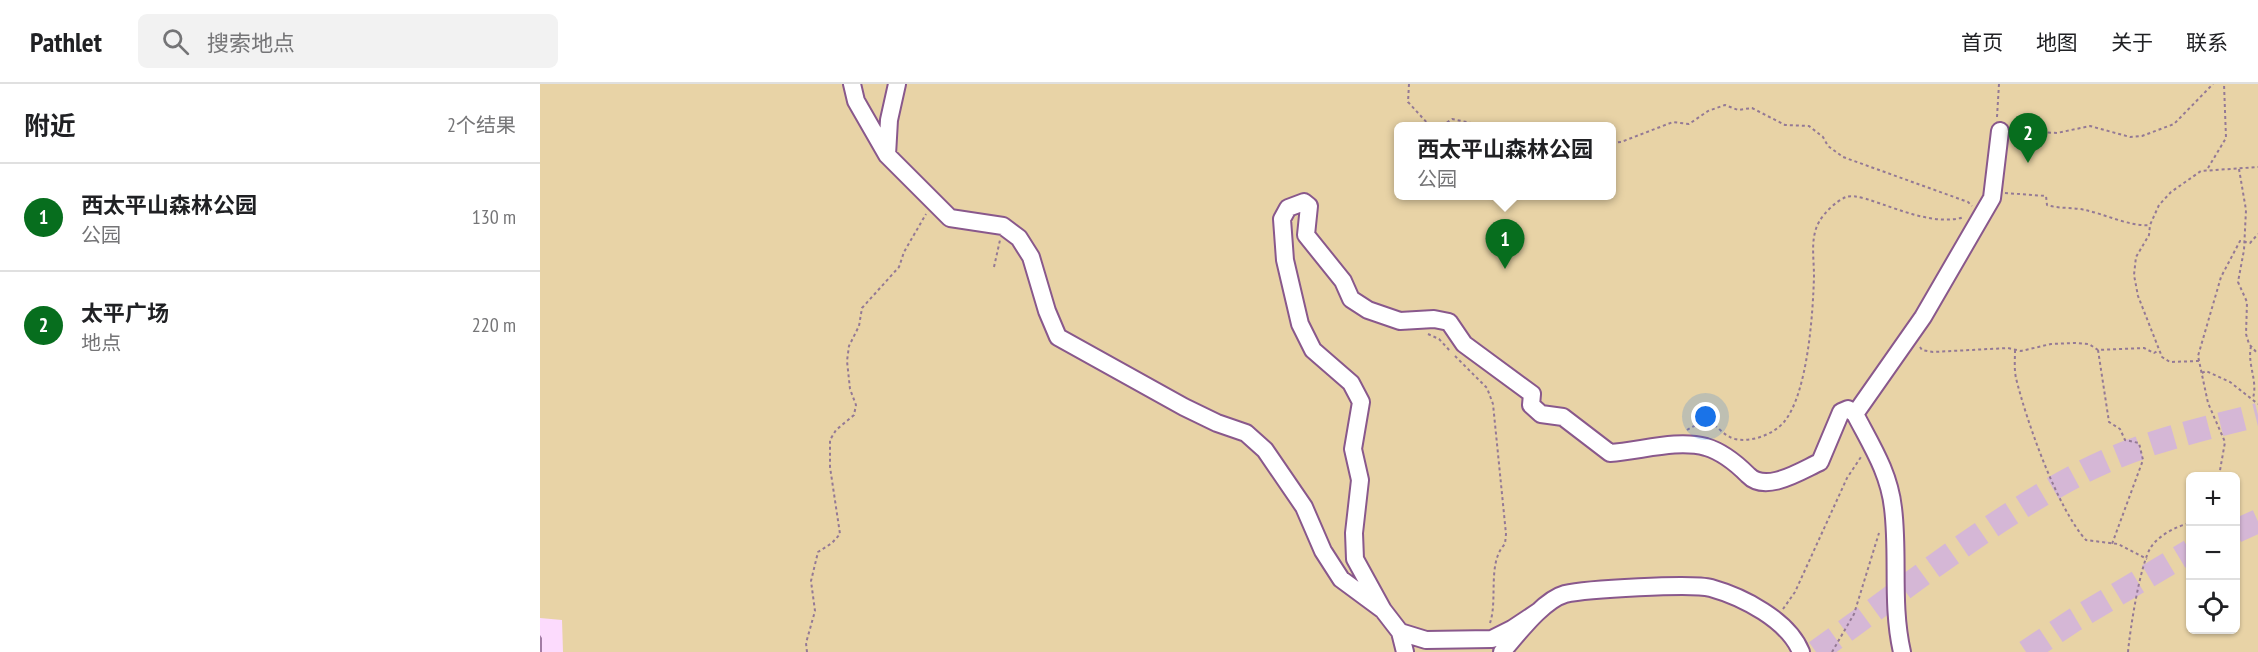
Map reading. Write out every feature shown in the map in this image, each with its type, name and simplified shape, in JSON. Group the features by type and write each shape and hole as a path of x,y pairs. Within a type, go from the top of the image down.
{"lane":[{"path":"852,84 856,101 887,155 950,218 1003,226 1019,238 1031,257 1047,311 1058,336 1184,407 1217,423 1246,433 1265,450 1304,507 1323,551 1341,579 1383,610"},
{"path":"887,155 889,120 897,84"},
{"path":"1855,414 1912,332 1993,192 2000,131"},
{"path":"1405,652 1400,632 1383,610 1355,559 1354,533 1360,480 1353,449 1361,402 1351,383 1313,350 1300,324 1285,260 1282,219 1288,208 1304,202 1309,206 1306,235 1343,281 1351,299 1368,310 1400,321 1434,319 1449,322 1464,344 1532,394 1531,405 1541,414 1563,417 1610,453 1678,445 1706,447 1729,457 1749,477 1766,482 1778,480 1820,462 1840,412 1848,409 1855,414 1883,465 1893,519 1894,579 1902,652"},
{"path":"1400,632 1426,640 1485,639 1512,629 1563,594 1657,588 1709,588 1776,619 1801,652"},
{"path":"1502,652 1539,611"}],"path":[{"path":"1409,84 1408,102 1426,122"},
{"path":"2000,84 1997,117 2000,131 2057,133 2090,126 2130,137 2142,136 2174,124 2213,84"},
{"path":"2208,168 2226,138 2224,84"},
{"path":"1616,142 1673,122 1689,124 1708,111 1725,105 1738,110 1752,108 1785,125 1809,126 1823,136 1828,146 1843,157 1968,202 1979,213 1957,219 1935,220 1907,214 1859,197 1847,197 1830,208 1819,222 1814,242 1813,308 1808,348 1799,389 1784,423 1760,438 1733,438 1716,424 1708,422 1695,425 1681,434"},
{"path":"1448,122 1452,119 1466,122"},
{"path":"2199,361 2170,362 2162,357 2138,296 2134,275 2136,257 2149,235 2150,225 2159,205 2187,179 2208,168 2258,167"},
{"path":"2239,169 2246,210 2238,282 2247,303 2246,334 2251,346 2258,354"},
{"path":"1993,192 2046,196 2047,205 2053,207 2087,210 2140,226 2150,225"},
{"path":"807,652 806,643 815,611 811,581 818,552 832,543 840,534 830,467 831,440 836,430 854,415 856,405 848,377 849,346 860,326 862,308 899,267 912,235 926,213 937,205"},
{"path":"994,267 1003,226"},
{"path":"2220,472 2224,442 2208,403 2198,356 2221,277 2240,241 2250,243 2258,234"},
{"path":"1423,332 1439,339 1476,376 1487,388 1493,404 1506,534 1505,544 1499,550 1493,614 1485,639"},
{"path":"1912,332 1922,350 1932,352 2008,348 2015,350 2075,343 2089,344 2098,350 2124,347 2144,348 2154,353 2158,350"},
{"path":"2251,346 2250,362 2256,379 2252,399"},
{"path":"2015,350 2016,376 2023,400 2075,529 2086,540 2118,544 2147,559"},
{"path":"2098,350 2109,422 2120,429 2125,440 2139,443 2143,452 2143,460 2112,544"},
{"path":"2202,373 2206,371 2230,382 2258,404"},
{"path":"1776,619 1795,592 1857,459 1875,449"},
{"path":"1832,652 1854,614 1881,529 1893,519"},
{"path":"2128,652 2130,623 2150,548 2161,536 2186,524"}],"shaded area":[{"path":"540,84 2258,84 2258,652 563,652 562,620 540,618"}],"tunnel":[{"path":"1816,652 1979,535 2046,492 2081,473 2145,446 2258,415"},
{"path":"2240,529 2258,521"},
{"path":"2026,652 2074,620 2186,553"}],"place":[{"name":"太平广场","path":"2028,163"},
{"name":"西太平山森林公园","path":"1505,269"}]}
